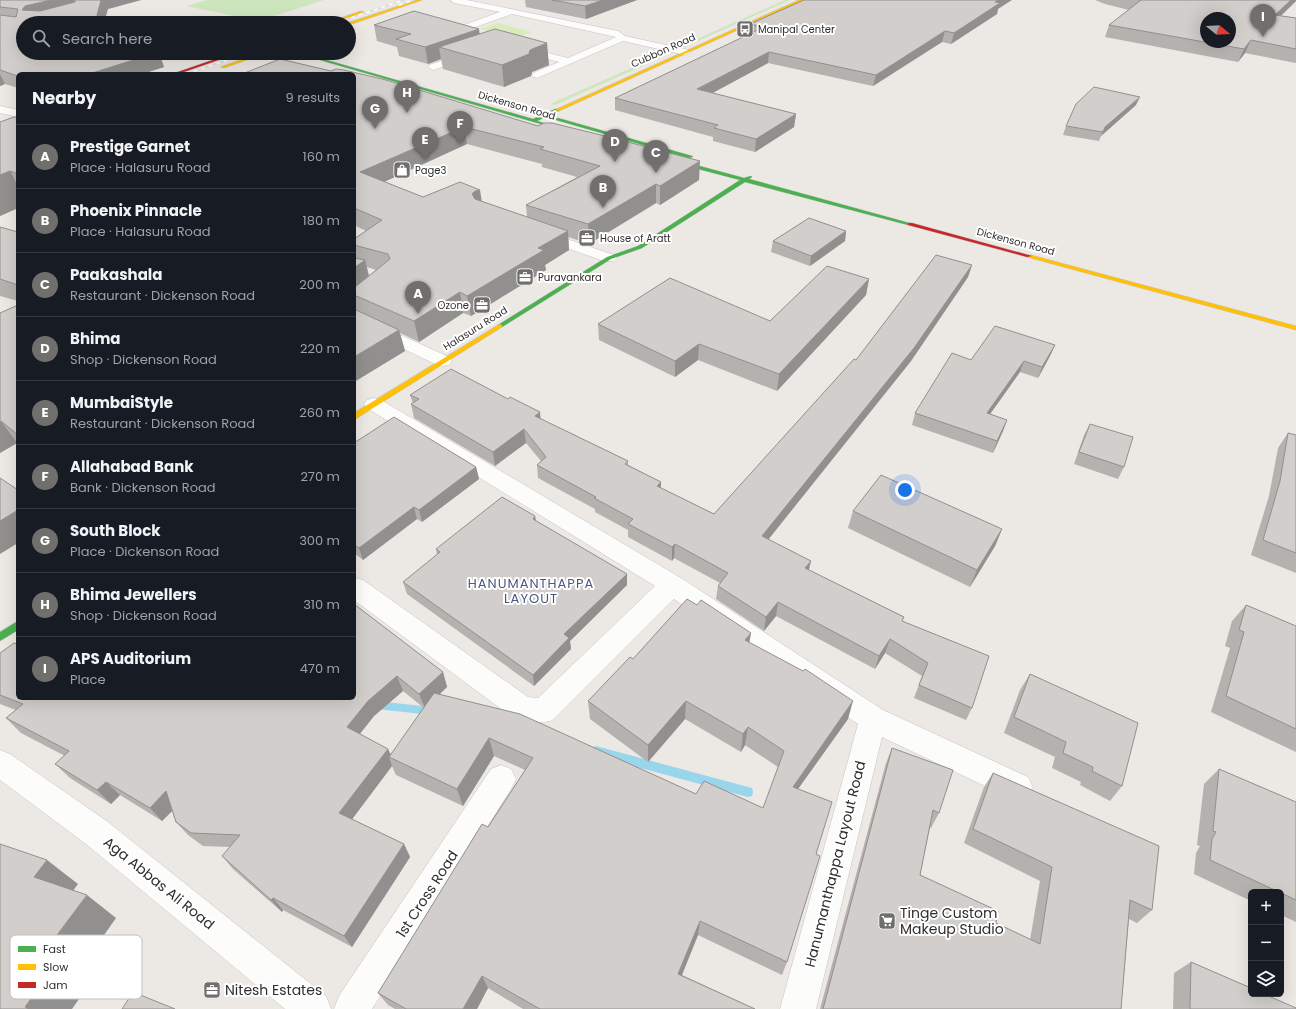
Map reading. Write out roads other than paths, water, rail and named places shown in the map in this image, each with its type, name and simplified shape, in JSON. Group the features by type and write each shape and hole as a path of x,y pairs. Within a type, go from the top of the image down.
{"main road":[{"path":"350,16 398,0"},
{"path":"356,22 420,0"},
{"name":"Cubbon Road","path":"532,121 802,0"},
{"name":"Cubbon Road","path":"650,53 680,40"},
{"path":"180,72 216,60"},
{"path":"209,72 244,60"},
{"name":"Dickenson Road","path":"322,60 742,181 1296,328"},
{"name":"Dickenson Road","path":"354,60 753,174 1296,319"},
{"path":"510,115 523,109"},
{"path":"719,184 740,170"},
{"name":"Halasuru Road","path":"356,416 609,258 640,247 753,174"},
{"name":"Halasuru Road","path":"609,258 622,243"},
{"path":"0,637 16,627"}],"street":[{"path":"454,0 618,34 622,38 685,52"},
{"path":"473,37 453,32 511,11"},
{"path":"537,75 622,38"},
{"path":"507,46 569,61"},
{"path":"433,67 477,52"},
{"path":"0,109 16,113"},
{"path":"526,229 609,258"},
{"path":"356,320 443,361"},
{"path":"374,404 672,585 873,719 1043,798"},
{"path":"356,588 522,708 543,711 672,585"},
{"name":"Hanumanthappa Layout Road","path":"798,1009 873,719"},
{"name":"Aga Abbas Ali Road","path":"0,763 97,833 313,1009"},
{"name":"1st Cross Road","path":"352,1009 501,779"}],"waterway":[{"path":"376,705 432,711"},
{"path":"596,751 748,792"}],"railway":[{"path":"356,16 404,0"},
{"path":"399,5 413,0"},
{"path":"192,72 227,60"}],"place":[{"name":"Manipal Center","path":"745,29"},
{"name":"APS Auditorium","path":"1263,37"},
{"name":"Bhima Jewellers","path":"407,113"},
{"name":"South Block","path":"375,129"},
{"name":"Allahabad Bank","path":"460,144"},
{"name":"MumbaiStyle","path":"425,160"},
{"name":"Bhima","path":"615,162"},
{"name":"Page3","path":"402,170"},
{"name":"Paakashala","path":"656,173"},
{"name":"Phoenix Pinnacle","path":"603,208"},
{"name":"House of Aratt","path":"587,238"},
{"name":"Puravankara","path":"525,277"},
{"name":"Ozone","path":"482,305"},
{"name":"Prestige Garnet","path":"418,314"},
{"name":"Tinge Custom Makeup Studio","path":"887,921"},
{"name":"Nitesh Estates","path":"212,990"}],"district":[{"name":"HANUMANTHAPPA LAYOUT","path":"531,590"}]}
